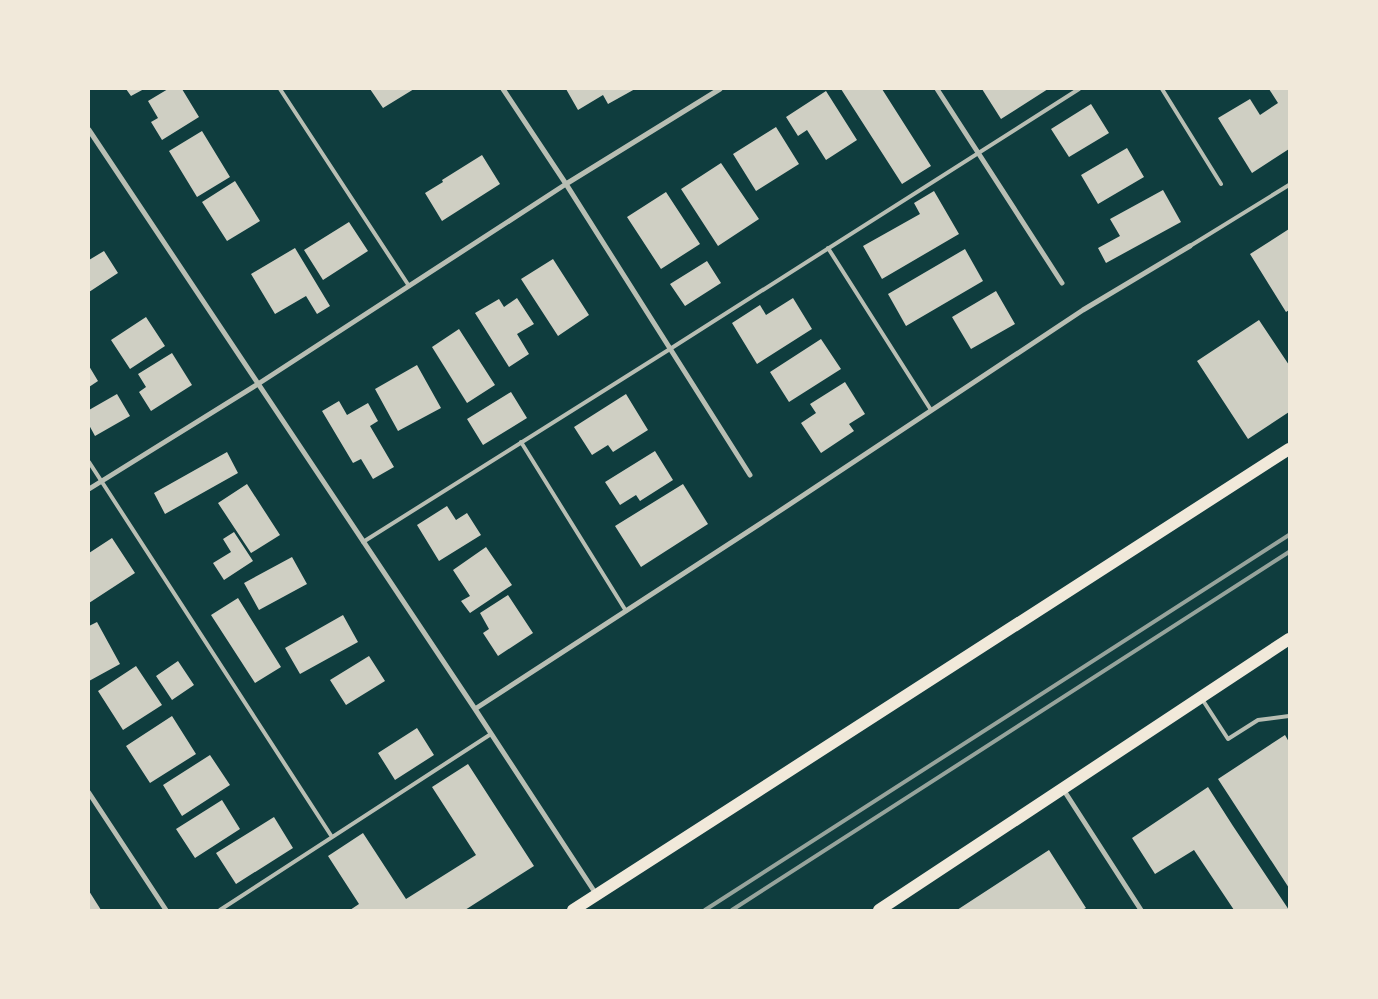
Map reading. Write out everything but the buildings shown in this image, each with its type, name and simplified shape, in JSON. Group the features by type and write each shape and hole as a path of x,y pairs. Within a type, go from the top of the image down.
{"main road":[{"path":"573,910 1289,450"},
{"path":"879,910 1289,639"}],"street":[{"path":"504,89 750,475"},
{"path":"89,490 258,384 566,184 720,89"},
{"path":"938,89 1062,282"},
{"path":"89,130 475,709 596,895"},
{"path":"475,709 1083,310 1190,246"},
{"path":"1063,789 1141,910"},
{"path":"89,793 166,910"}],"lane":[{"path":"280,89 409,286"},
{"path":"363,542 1079,89"},
{"path":"1162,89 1222,184"},
{"path":"1190,246 1289,185"},
{"path":"828,248 932,410"},
{"path":"521,442 626,611"},
{"path":"89,462 332,837"},
{"path":"1201,698 1228,739 1258,720 1289,716"},
{"path":"220,910 491,734"}],"railway":[{"path":"705,910 1289,535"},
{"path":"732,910 1289,552"}]}
